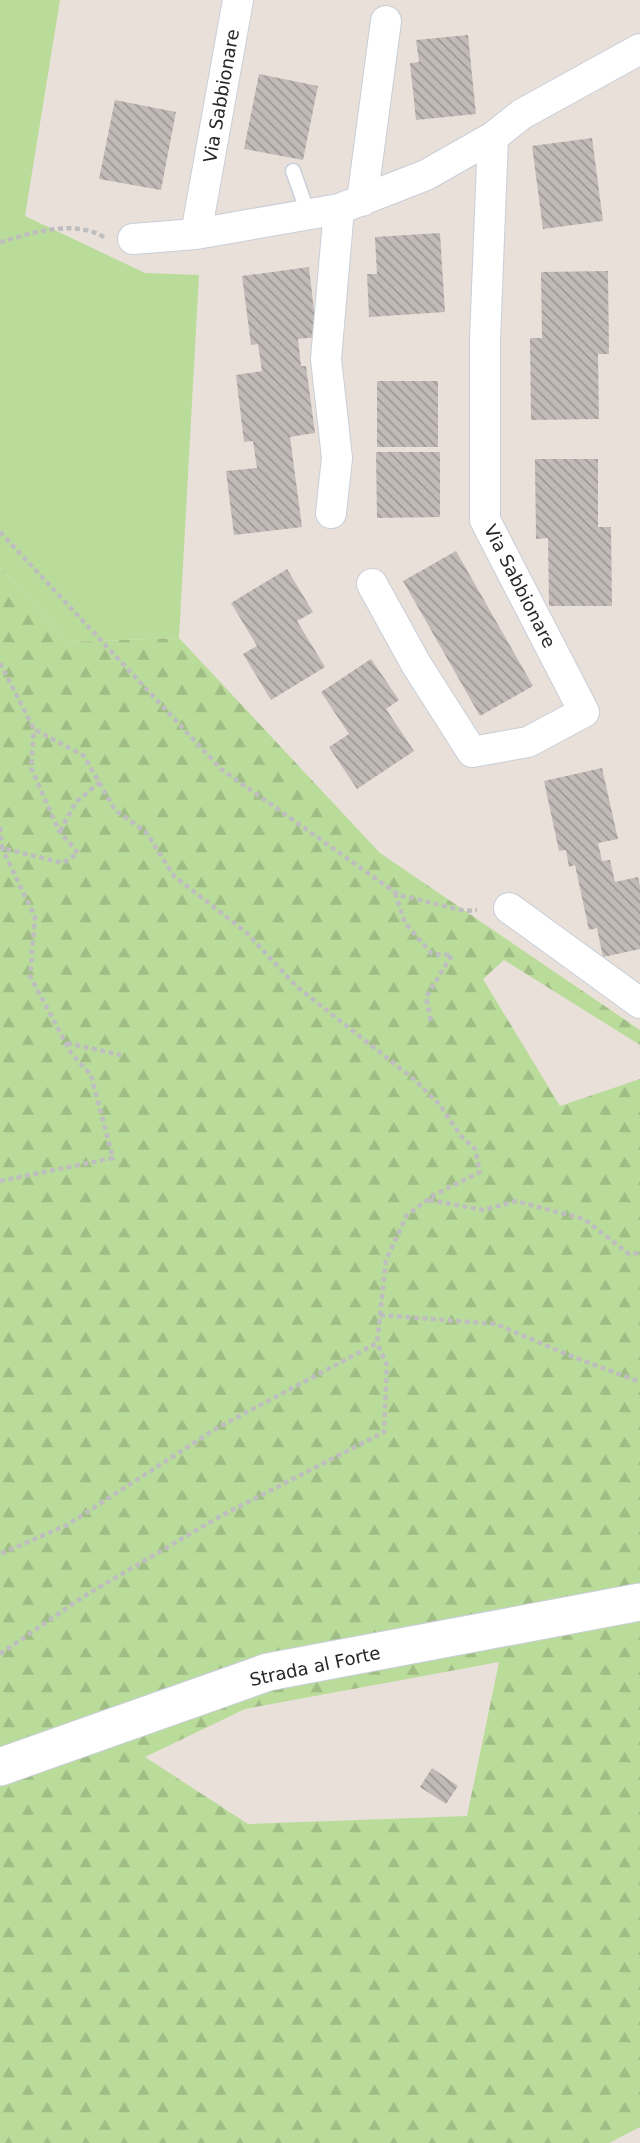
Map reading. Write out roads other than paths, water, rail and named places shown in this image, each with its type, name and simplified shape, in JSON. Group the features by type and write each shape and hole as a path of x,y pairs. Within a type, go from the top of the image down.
{"street":[{"name":"Via Sabbionare","path":"196,234 238,0"},
{"path":"331,513 337,458 326,359 351,205 386,21"},
{"path":"133,239 196,234 351,205 426,175 493,137 523,114 640,49"},
{"name":"Via Sabbionare","path":"372,584 416,664 471,752 528,742 584,712 485,520 485,340 493,137"},
{"path":"509,908 640,1003"},
{"name":"Strada al Forte","path":"0,1767 268,1672 640,1602"}],"lane":[{"path":"293,171 308,213"}]}
